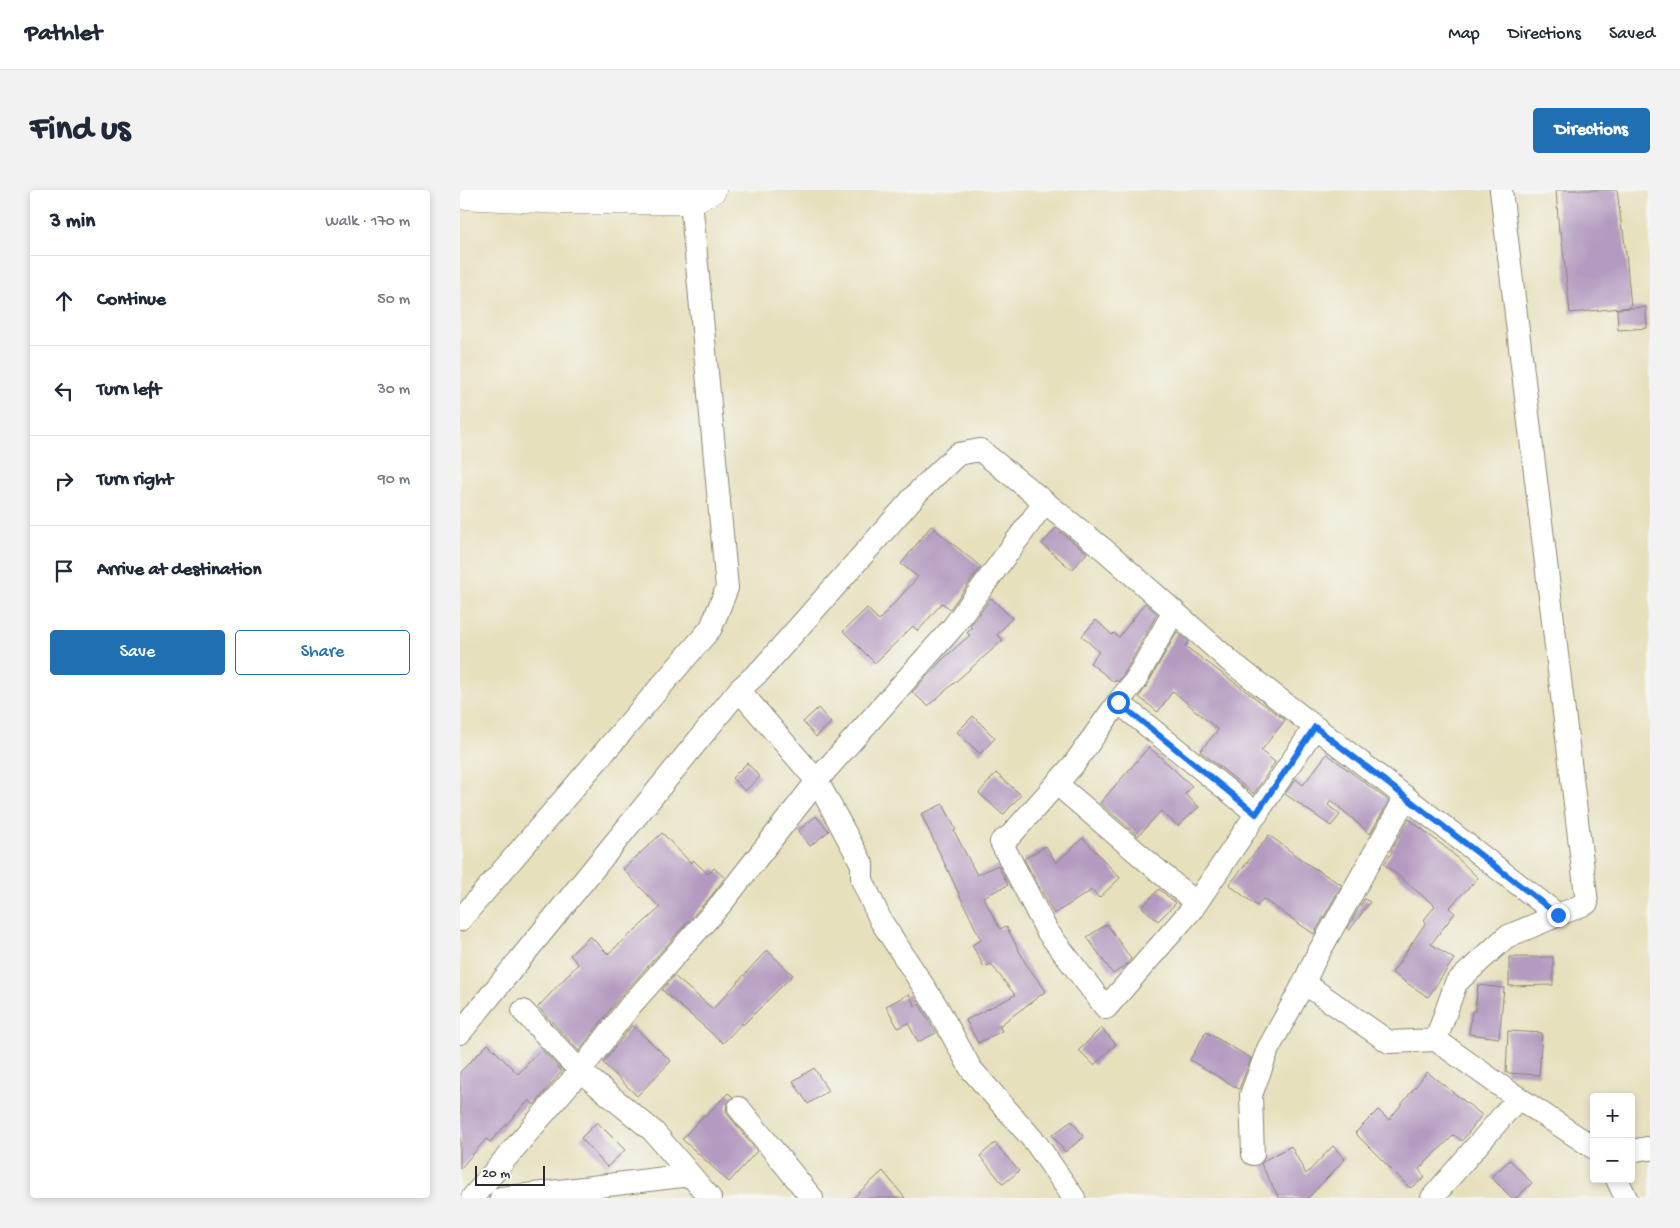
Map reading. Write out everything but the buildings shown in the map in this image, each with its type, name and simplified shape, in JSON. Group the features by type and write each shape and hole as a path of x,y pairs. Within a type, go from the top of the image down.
{"street":[{"path":"1436,1040 1456,983 1506,937 1587,902 1501,190"},
{"path":"460,195 562,200 697,193 727,588 711,628 460,920"},
{"path":"460,1033 739,690 761,670 920,490 958,454 980,450 1108,552 1231,662 1558,915"},
{"path":"472,1198 580,1071 630,1006 721,904 817,781 953,627 1045,502"},
{"path":"1174,611 1135,681 1074,764 1011,835 1001,842 1047,931 1106,1008 1196,903 1315,727"},
{"path":"739,690 817,781 862,864 862,880 881,921 937,1007 971,1069 1036,1143 1074,1198"},
{"path":"1118,702 1256,814"},
{"path":"1057,784 1196,903"},
{"path":"1253,1154 1251,1095 1268,1048 1304,983 1315,958 1406,797"},
{"path":"1304,983 1389,1042 1436,1040 1518,1098 1590,1145"},
{"path":"523,1011 580,1071 653,1131 710,1198"},
{"path":"1432,1198 1518,1098"},
{"path":"739,1108 812,1198"},
{"path":"1635,1150 1650,1149"},
{"path":"501,1198 690,1175"},
{"path":"1619,1183 1626,1198"}],"route":[{"path":"1118,702 1256,814 1315,727 1558,915"}]}
